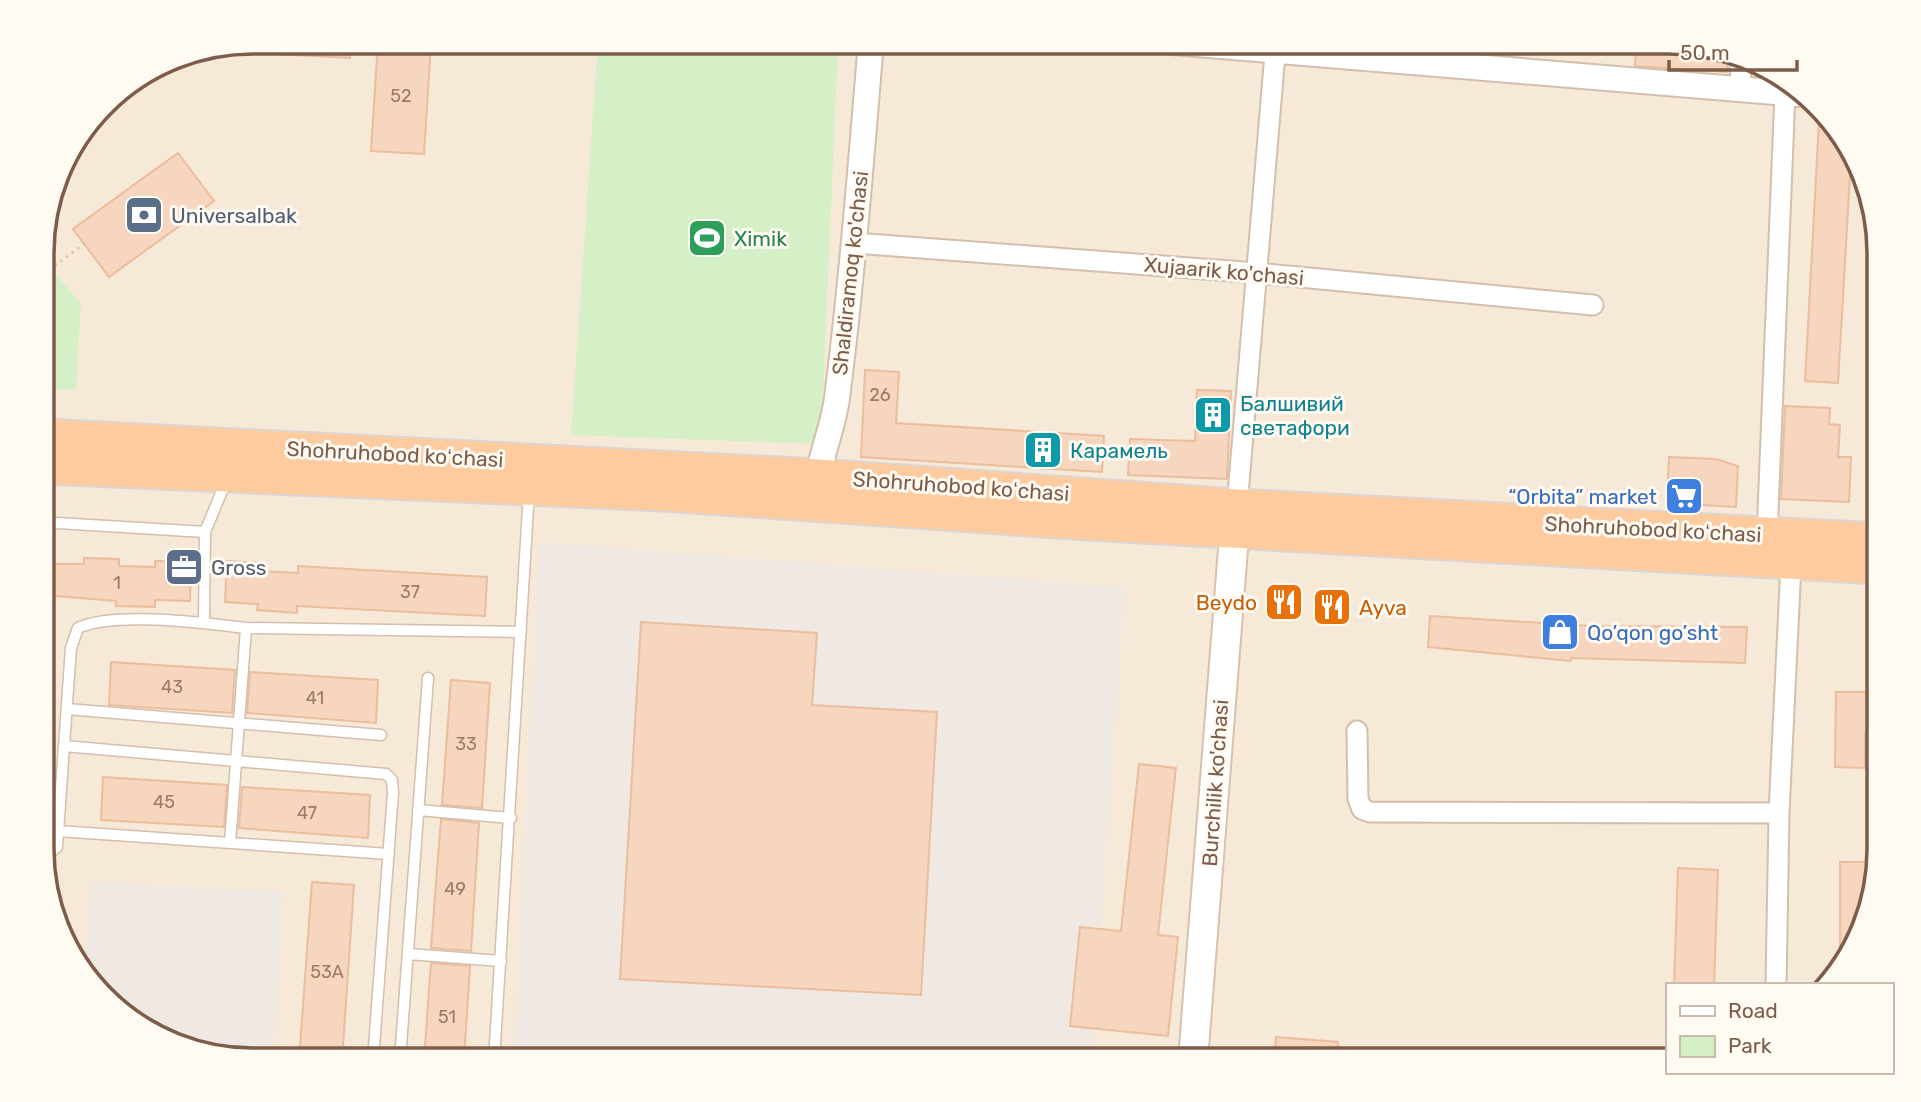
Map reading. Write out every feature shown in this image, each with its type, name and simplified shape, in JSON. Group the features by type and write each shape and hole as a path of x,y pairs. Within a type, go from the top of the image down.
{"highway":[{"name":"Shohruhobod koʻchasi","path":"54,459 817,489 1236,519 1791,564 1866,567"},
{"name":"Shohruhobod koʻchasi","path":"54,460 229,474 530,488 817,489"},
{"name":"Shohruhobod koʻchasi","path":"1236,519 1866,540"}],"main road":[{"name":"Burchilik ko'chasi","path":"1194,1047 1236,519"}],"street":[{"path":"1236,519 1274,54"},
{"path":"1353,54 1785,93"},
{"name":"Shaldiramoq ko'chasi","path":"817,489 837,402 870,55"},
{"path":"1740,68 1741,90"},
{"path":"1767,536 1792,97"},
{"name":"Xujaarik ko'chasi","path":"854,243 1257,273 1593,305"},
{"path":"1776,983 1779,813 1791,564"},
{"path":"1357,732 1358,799 1362,808 1370,813 1779,813"}],"lane":[{"path":"204,623 205,532 229,474"},
{"path":"495,1048 530,488"},
{"path":"54,524 205,532"},
{"path":"54,850 57,847 71,648 78,628 95,620 204,623 246,628 521,632"},
{"path":"230,843 246,628"},
{"path":"401,1048 428,678"},
{"path":"67,709 381,735"},
{"path":"64,746 386,774 392,780 393,793 374,1048"},
{"path":"418,810 511,818"},
{"path":"58,831 389,854"},
{"path":"408,954 501,961"}],"path":[{"path":"54,266 85,243"}],"shaded area":[{"path":"1668,54 1719,61 1744,69 1767,81 1809,112 1840,154 1856,189 1866,240 1866,862 1860,900 1852,925 1840,948 1815,983 1666,983 1666,1047 253,1048 202,1041 177,1033 154,1021 112,990 95,970 69,925 56,875 54,253 58,214 69,177 95,132 132,95 154,81 177,69 214,58 240,55"},
{"path":"539,542 1125,588 1092,1047 515,1048"},
{"path":"91,882 284,892 274,1048 227,1046 177,1033 132,1007 112,990 86,956"}],"green space":[{"name":"Ximik","path":"597,55 837,55 821,444 571,435"},
{"path":"54,272 81,304 76,390 54,389"}],"building":[{"path":"1636,54 1694,56 1728,64 1727,72 1635,66"},
{"path":"291,55 350,55 350,58"},
{"path":"377,55 430,55 424,154 371,151"},
{"path":"1819,124 1840,154 1850,175 1838,383 1805,381"},
{"name":"Universalbak","path":"178,153 214,201 109,277 73,229"},
{"path":"865,370 899,372 896,423 1104,436 1102,472 861,457"},
{"name":"Балшивий светафори","path":"1197,390 1231,391 1227,479 1128,475 1130,439 1195,441"},
{"path":"1785,406 1830,408 1829,424 1840,425 1838,457 1851,457 1849,502 1781,499"},
{"path":"1669,457 1716,459 1738,466 1736,507 1667,503"},
{"path":"84,558 119,559 119,566 155,567 155,561 191,562 190,601 155,600 155,607 116,606 116,601 54,596 54,564 84,564"},
{"path":"227,561 263,563 262,571 298,573 298,566 487,577 485,616 297,606 297,613 257,610 258,604 225,602"},
{"path":"1430,616 1591,626 1747,627 1745,663 1571,658 1571,661 1428,647"},
{"path":"641,622 817,633 812,705 937,712 921,995 620,979"},
{"path":"111,662 235,670 232,713 109,705"},
{"path":"250,672 378,680 376,723 247,713"},
{"path":"451,680 490,683 482,808 442,805"},
{"path":"1836,692 1866,692 1865,768 1835,767"},
{"path":"1139,764 1176,768 1158,935 1178,937 1168,1036 1070,1026 1080,927 1121,931"},
{"path":"103,777 227,785 224,827 101,820"},
{"path":"242,787 370,795 368,838 239,828"},
{"path":"441,819 479,823 471,951 431,948"},
{"path":"1840,862 1866,862 1860,900 1852,925 1840,948"},
{"path":"1678,868 1718,870 1714,983 1674,983"},
{"path":"312,882 354,885 343,1048 300,1048"},
{"path":"431,963 470,966 465,1048 425,1048"},
{"path":"1276,1037 1338,1042 1338,1047 1275,1047"}],"place":[{"name":"Universalbak","path":"144,215"},
{"name":"Ximik","path":"707,238"},
{"name":"Балшивий светафори","path":"1213,415"},
{"name":"Карамель","path":"1043,450"},
{"name":"“Orbita” market","path":"1684,496"},
{"name":"Gross","path":"184,567"},
{"name":"Beydo","path":"1284,602"},
{"name":"Ayva","path":"1332,607"},
{"name":"Qo’qon go’sht","path":"1560,632"}]}
